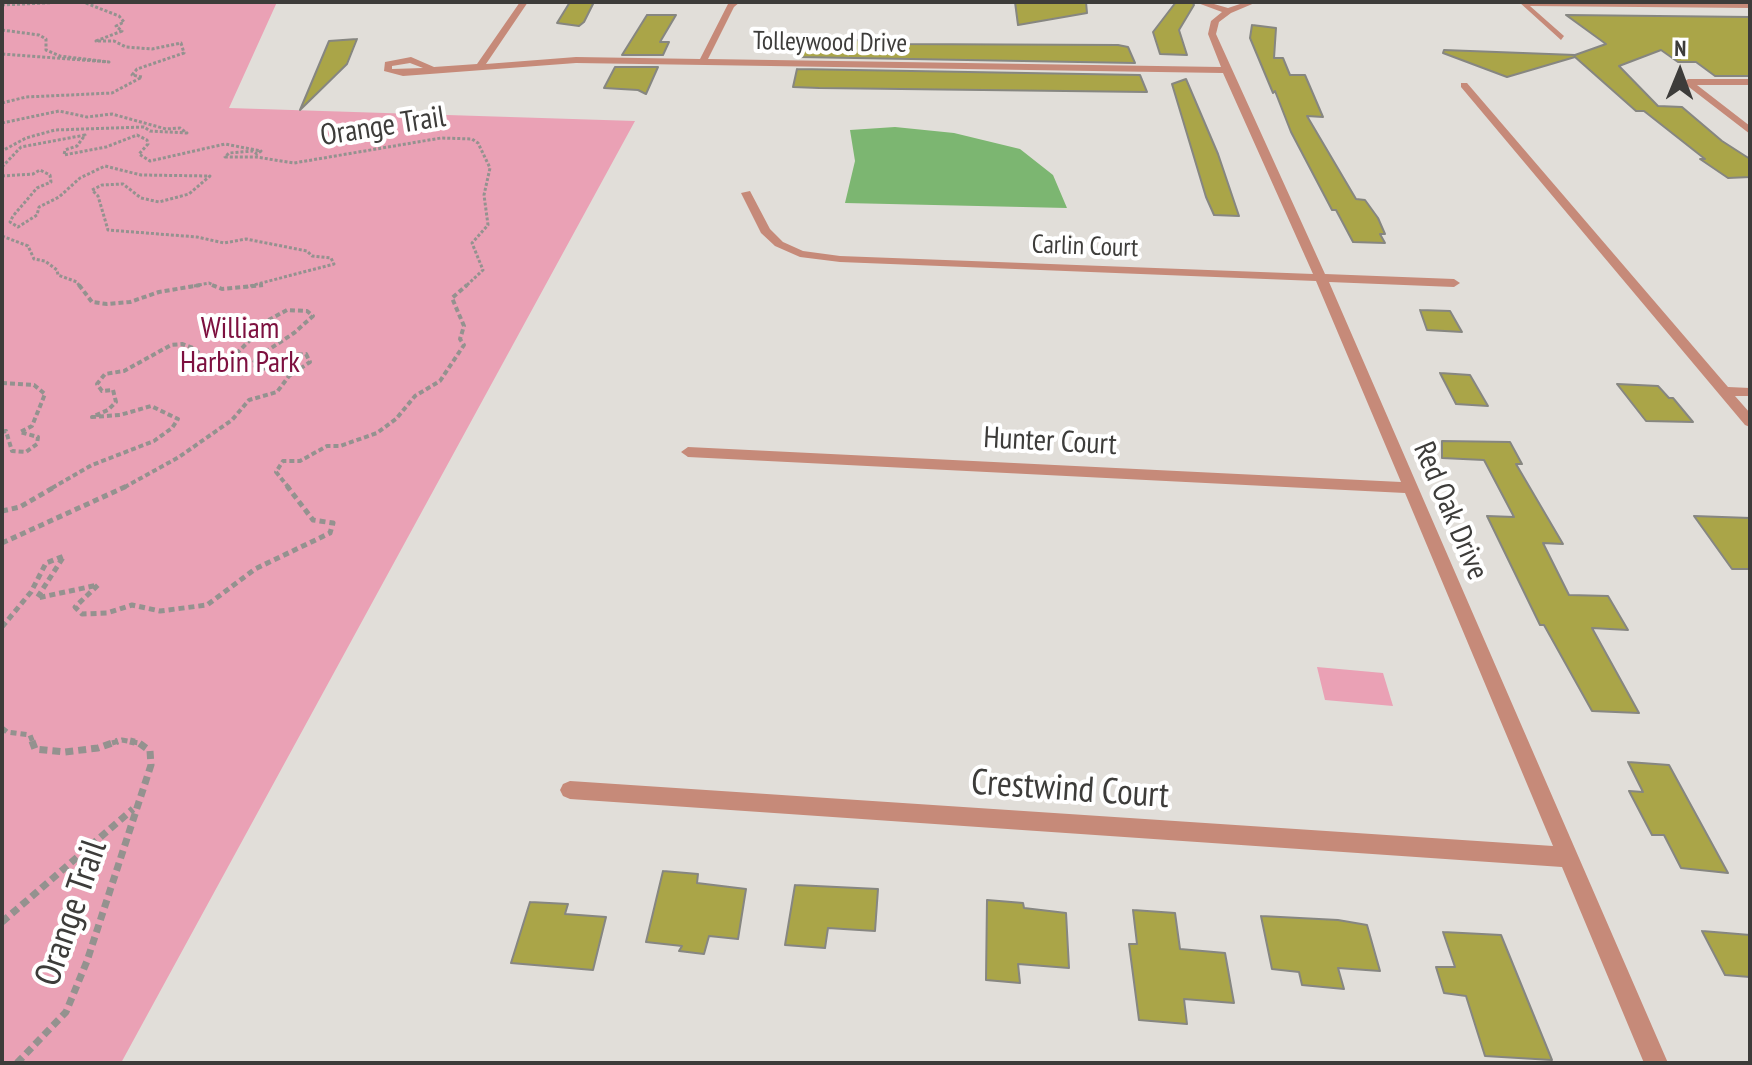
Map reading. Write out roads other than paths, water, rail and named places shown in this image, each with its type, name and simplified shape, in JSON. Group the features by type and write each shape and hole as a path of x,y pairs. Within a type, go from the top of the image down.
{"street":[{"path":"479,67 524,2"},
{"path":"702,63 731,6 736,2"},
{"path":"1199,2 1228,11 1253,2"},
{"path":"1522,3 1750,6"},
{"path":"1522,3 1561,38"},
{"name":"Red Oak Drive","path":"1228,11 1215,21 1212,34 1226,70 1321,278 1656,1063"},
{"name":"Tolleywood Drive","path":"433,70 576,60 1226,70"},
{"path":"1750,82 1688,82 1750,131"},
{"path":"1464,85 1750,422"},
{"name":"Carlin Court","path":"746,193 765,231 779,244 800,254 856,259 1454,283"},
{"path":"1724,391 1750,392"},
{"name":"Hunter Court","path":"688,452 1409,488"},
{"name":"Crestwind Court","path":"570,790 1566,857"}],"park label":[{"name":"William Harbin Park","path":"240,346"}]}
